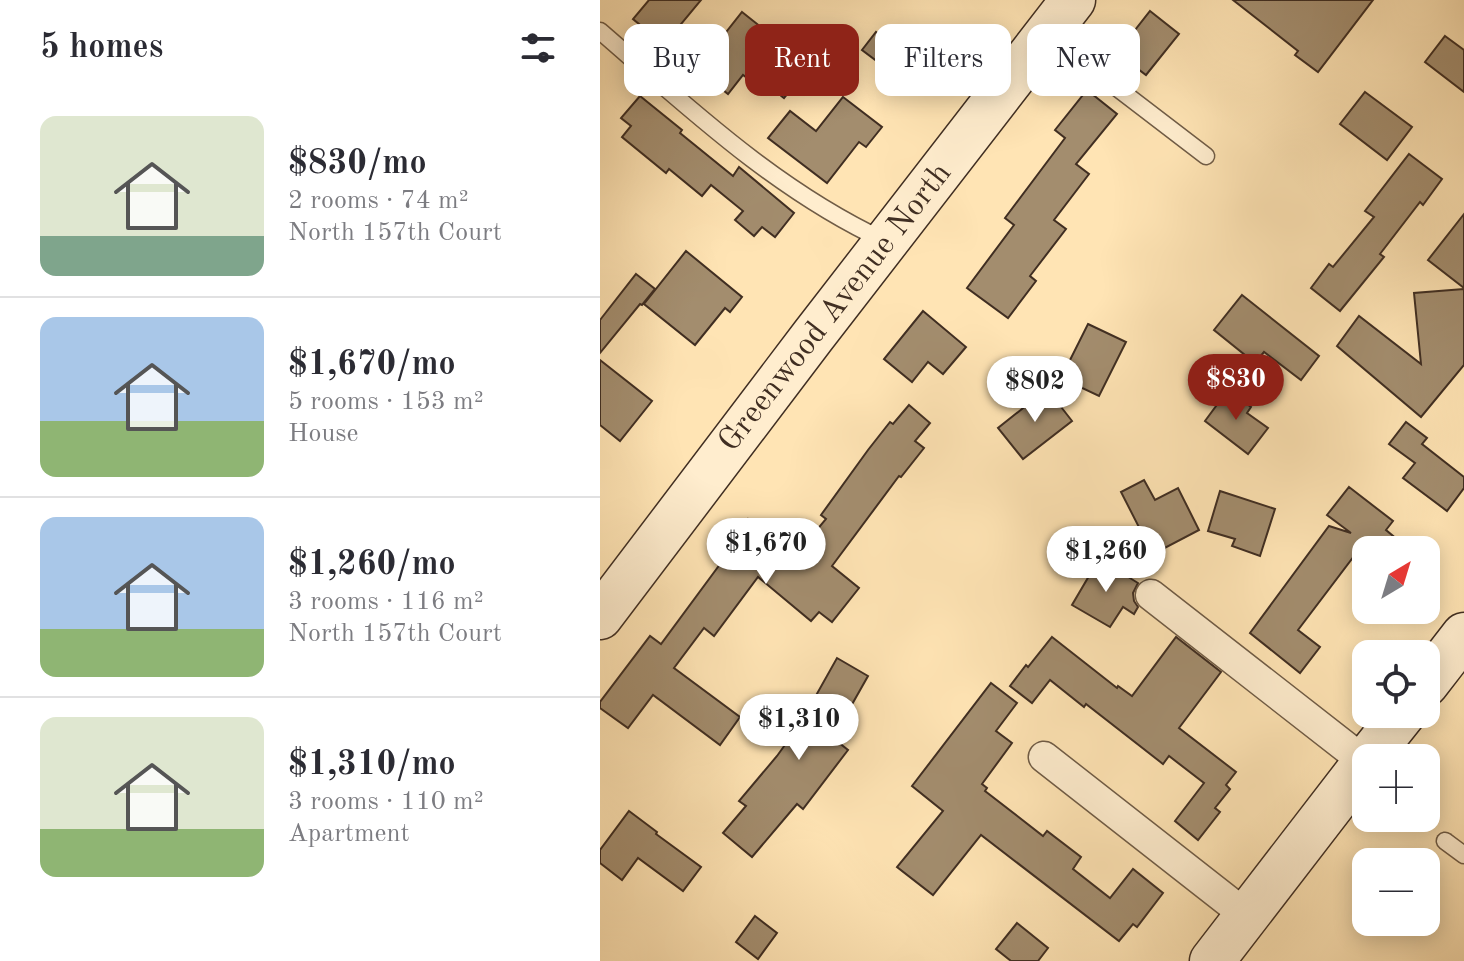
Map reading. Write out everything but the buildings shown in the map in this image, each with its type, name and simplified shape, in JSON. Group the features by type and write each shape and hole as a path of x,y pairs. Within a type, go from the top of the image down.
{"street":[{"name":"Greenwood Avenue North","path":"1055,24 1073,0"},
{"name":"Greenwood Avenue North","path":"600,617 1027,60"},
{"path":"1151,595 1352,749"},
{"path":"1440,666 1464,635"},
{"path":"1380,744 1392,728"},
{"path":"1044,757 1247,916"},
{"path":"1212,961 1352,780"}],"lane":[{"path":"600,31 736,147 812,201 850,225 886,242"},
{"path":"1128,96 1206,156"},
{"path":"1445,841 1464,855"}]}
